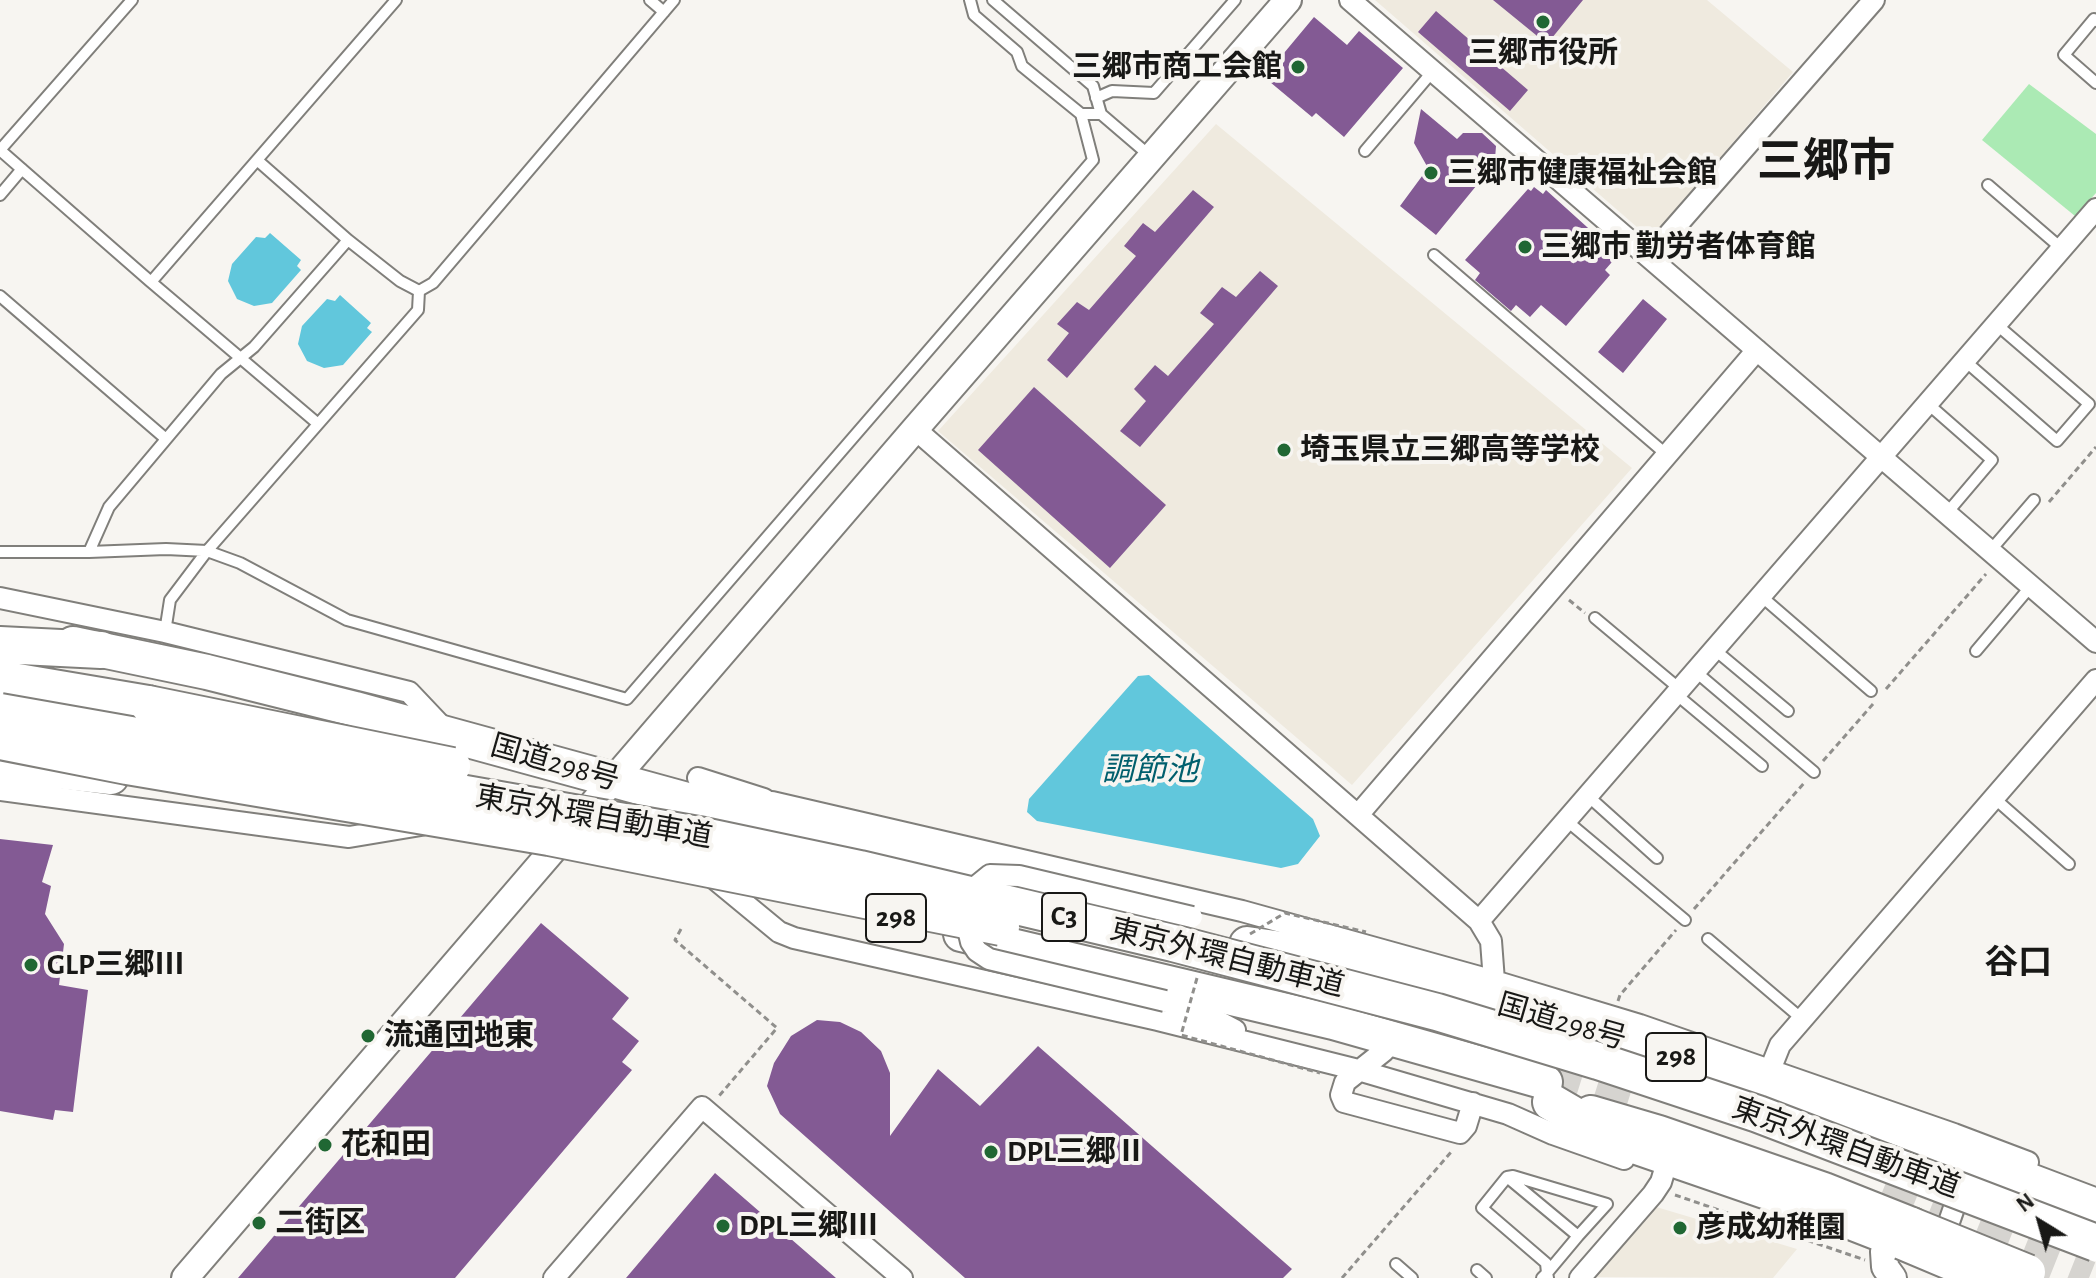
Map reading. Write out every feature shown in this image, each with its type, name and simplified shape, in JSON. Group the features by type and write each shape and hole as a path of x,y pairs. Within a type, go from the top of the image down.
{"highway":[{"name":"国道298号","path":"0,628 207,672 449,733 716,808 1244,928 1558,1035"},
{"path":"0,645 101,650"},
{"path":"0,679 148,704 541,783 773,840 860,869"},
{"name":"東京外環自動車道","path":"0,712 566,810 860,869 1173,943 1452,1016 1758,1114 2096,1243"},
{"name":"東京外環自動車道","path":"0,741 127,766 423,814 608,848 1063,939 1231,979 1429,1032 1719,1121 1939,1200 2096,1264"},
{"path":"0,756 108,777"},
{"name":"国道298号","path":"0,765 108,777 421,825 716,880 885,916 1346,1025 1548,1092"},
{"name":"国道298号","path":"1244,928 1323,955 1641,1036 1955,1146 2096,1206"},
{"name":"国道298号","path":"1235,999 1371,1060 1548,1092"},
{"path":"1548,1092 1611,1137 1820,1209 1897,1254 1990,1278"},
{"path":"1897,1254 2039,1276"}],"street":[{"path":"185,1278 1288,0"},
{"path":"1350,0 2096,642"},
{"path":"1649,257 1874,0"},
{"path":"1479,921 2095,211"},
{"path":"1358,815 1757,350"},
{"path":"915,429 1479,921 1491,941 1494,981"},
{"path":"0,598 165,632 409,692 449,733"},
{"path":"1770,1070 1780,1045 2096,680"},
{"path":"698,778 772,802 1244,928 1494,981 1641,1036 1770,1070 1955,1146 2028,1162"},
{"path":"0,790 349,837 421,825"},
{"path":"716,808 772,802"},
{"path":"1244,928 1218,919 1192,917 1019,876 990,875 974,888 967,925 971,942 977,951 989,959 1199,1011 1263,1045"},
{"path":"716,880 779,932 794,938 1263,1045 1371,1060 1473,1103 1508,1114 1660,1180 1897,1254 1947,1278"},
{"path":"1371,1060 1345,1082 1341,1095 1344,1102 1460,1133 1466,1126 1473,1103"},
{"path":"554,1278 702,1107 902,1278"},
{"path":"1897,1254 1941,1237 1948,1225 1957,1199 1959,1180 1955,1146"},
{"path":"1580,1278 1660,1180"}],"lane":[{"path":"132,0 0,150 317,423"},
{"path":"151,282 396,0"},
{"path":"650,0 664,12"},
{"path":"419,291 433,283 674,0"},
{"path":"0,552 207,551 240,563 347,620 627,699 1093,160 1081,114 1022,66 1017,52 974,15 970,0"},
{"path":"993,0 1093,86 1101,114 1152,157"},
{"path":"1096,98 1112,91 1154,93 1235,0"},
{"path":"2096,21 2094,19 2064,55 2096,83"},
{"path":"1365,151 1433,71"},
{"path":"1081,114 1101,114"},
{"path":"257,160 348,240 400,281 419,291"},
{"path":"0,195 22,169"},
{"path":"1988,185 2061,248"},
{"path":"89,552 109,507 221,374 254,347 348,240"},
{"path":"1434,255 1667,455"},
{"path":"165,632 170,600 207,551 418,310 419,291"},
{"path":"0,296 166,439"},
{"path":"1964,360 2057,441 2089,404 1996,324"},
{"path":"1927,403 1992,460 1947,513"},
{"path":"1995,555 2034,500"},
{"path":"1976,651 2031,586"},
{"path":"1761,596 1872,697"},
{"path":"1595,618 1762,766"},
{"path":"1715,650 1788,711"},
{"path":"1696,672 1814,772"},
{"path":"1588,796 1657,858"},
{"path":"1993,797 2069,864"},
{"path":"1567,821 1685,920"},
{"path":"1708,939 1802,1019"},
{"path":"1513,1176 1607,1204 1546,1276 1546,1263 1482,1208 1507,1177 1513,1176"},
{"path":"1507,1177 1578,1236"},
{"path":"1396,1264 1412,1278"},
{"path":"1477,1270 1486,1278"}],"path":[{"path":"2044,507 2096,447"},
{"path":"1884,692 1995,555"},
{"path":"1554,587 1593,620 1595,618"},
{"path":"1618,1002 1620,995 1814,772 1872,697"},
{"path":"681,929 675,940 777,1028 706,1111"},
{"path":"1342,1278 1458,1144"},
{"path":"1660,1180 1897,1254"}],"shaded area":[{"path":"1375,0 1707,0 1793,72 1655,234 1645,234"},
{"name":"埼玉県立三郷高等学校","path":"1216,124 1632,468 1352,785 938,431"},
{"name":"彦成幼稚園","path":"1653,1206 1797,1249 1773,1278 1592,1277"}],"green space":[{"path":"2029,84 2096,134 2096,193 2075,216 1982,140"}],"water":[{"path":"270,233 301,260 297,266 301,270 272,303 254,306 237,299 228,281 232,264 256,237 265,238"},
{"path":"340,295 371,323 367,328 372,332 343,365 324,368 307,361 298,344 302,326 327,299 335,301"},
{"name":"調節池","path":"1149,675 1313,819 1320,836 1298,864 1281,868 1037,821 1027,812 1029,799 1138,676"}],"building":[{"name":"三郷市役所","path":"1493,0 1583,0 1547,44"},
{"path":"1436,11 1528,90 1510,111 1418,32"},
{"path":"1314,17 1347,45 1359,31 1403,68 1344,137 1316,113 1312,117 1264,77"},
{"path":"1421,109 1457,139 1463,133 1482,133 1496,146 1494,172 1490,169 1436,235 1400,206 1428,168 1414,143"},
{"path":"1534,187 1543,194 1546,190 1618,255 1605,270 1610,275 1566,326 1541,305 1530,317 1516,305 1511,311 1475,280 1480,273 1465,260 1528,189 1531,191"},
{"path":"1193,190 1214,207 1067,378 1047,360 1069,333 1057,324 1077,302 1089,310 1136,256 1124,246 1143,223 1155,232"},
{"path":"1260,271 1278,286 1140,447 1120,431 1146,401 1134,389 1155,365 1168,376 1214,324 1200,313 1222,287 1236,297"},
{"path":"1643,299 1667,319 1623,373 1598,352"},
{"path":"1034,387 1166,505 1110,568 978,450"},
{"name":"GLP三郷Ⅲ","path":"0,839 53,845 42,882 51,886 45,914 64,944 59,985 88,990 73,1112 55,1110 53,1120 0,1111"},
{"path":"541,923 629,998 612,1019 639,1041 622,1062 632,1070 455,1278 238,1278"},
{"name":"DPL三郷Ⅱ","path":"817,1020 840,1022 861,1032 881,1051 890,1073 890,1136 938,1069 980,1106 1038,1046 1292,1269 1283,1278 965,1278 780,1114 767,1086 774,1063 791,1036"},
{"name":"DPL三郷Ⅲ","path":"715,1173 836,1278 626,1278"}],"tunnel":[{"path":"1545,1082 1634,1110"},
{"path":"1881,1195 2089,1278"}],"place":[{"name":"三郷市役所","path":"1543,22"},
{"name":"三郷市商工会館","path":"1298,67"},
{"name":"三郷市健康福祉会館","path":"1431,173"},
{"name":"三郷市 勤労者体育館","path":"1525,247"},
{"name":"埼玉県立三郷高等学校","path":"1284,450"},
{"name":"GLP三郷Ⅲ","path":"31,965"},
{"name":"流通団地東","path":"368,1036"},
{"name":"花和田","path":"325,1145"},
{"name":"DPL三郷Ⅱ","path":"991,1152"},
{"name":"二街区","path":"259,1223"},
{"name":"DPL三郷Ⅲ","path":"723,1226"},
{"name":"彦成幼稚園","path":"1680,1228"}],"district":[{"name":"三郷市","path":"1826,162"},
{"name":"谷口","path":"2018,963"}]}
